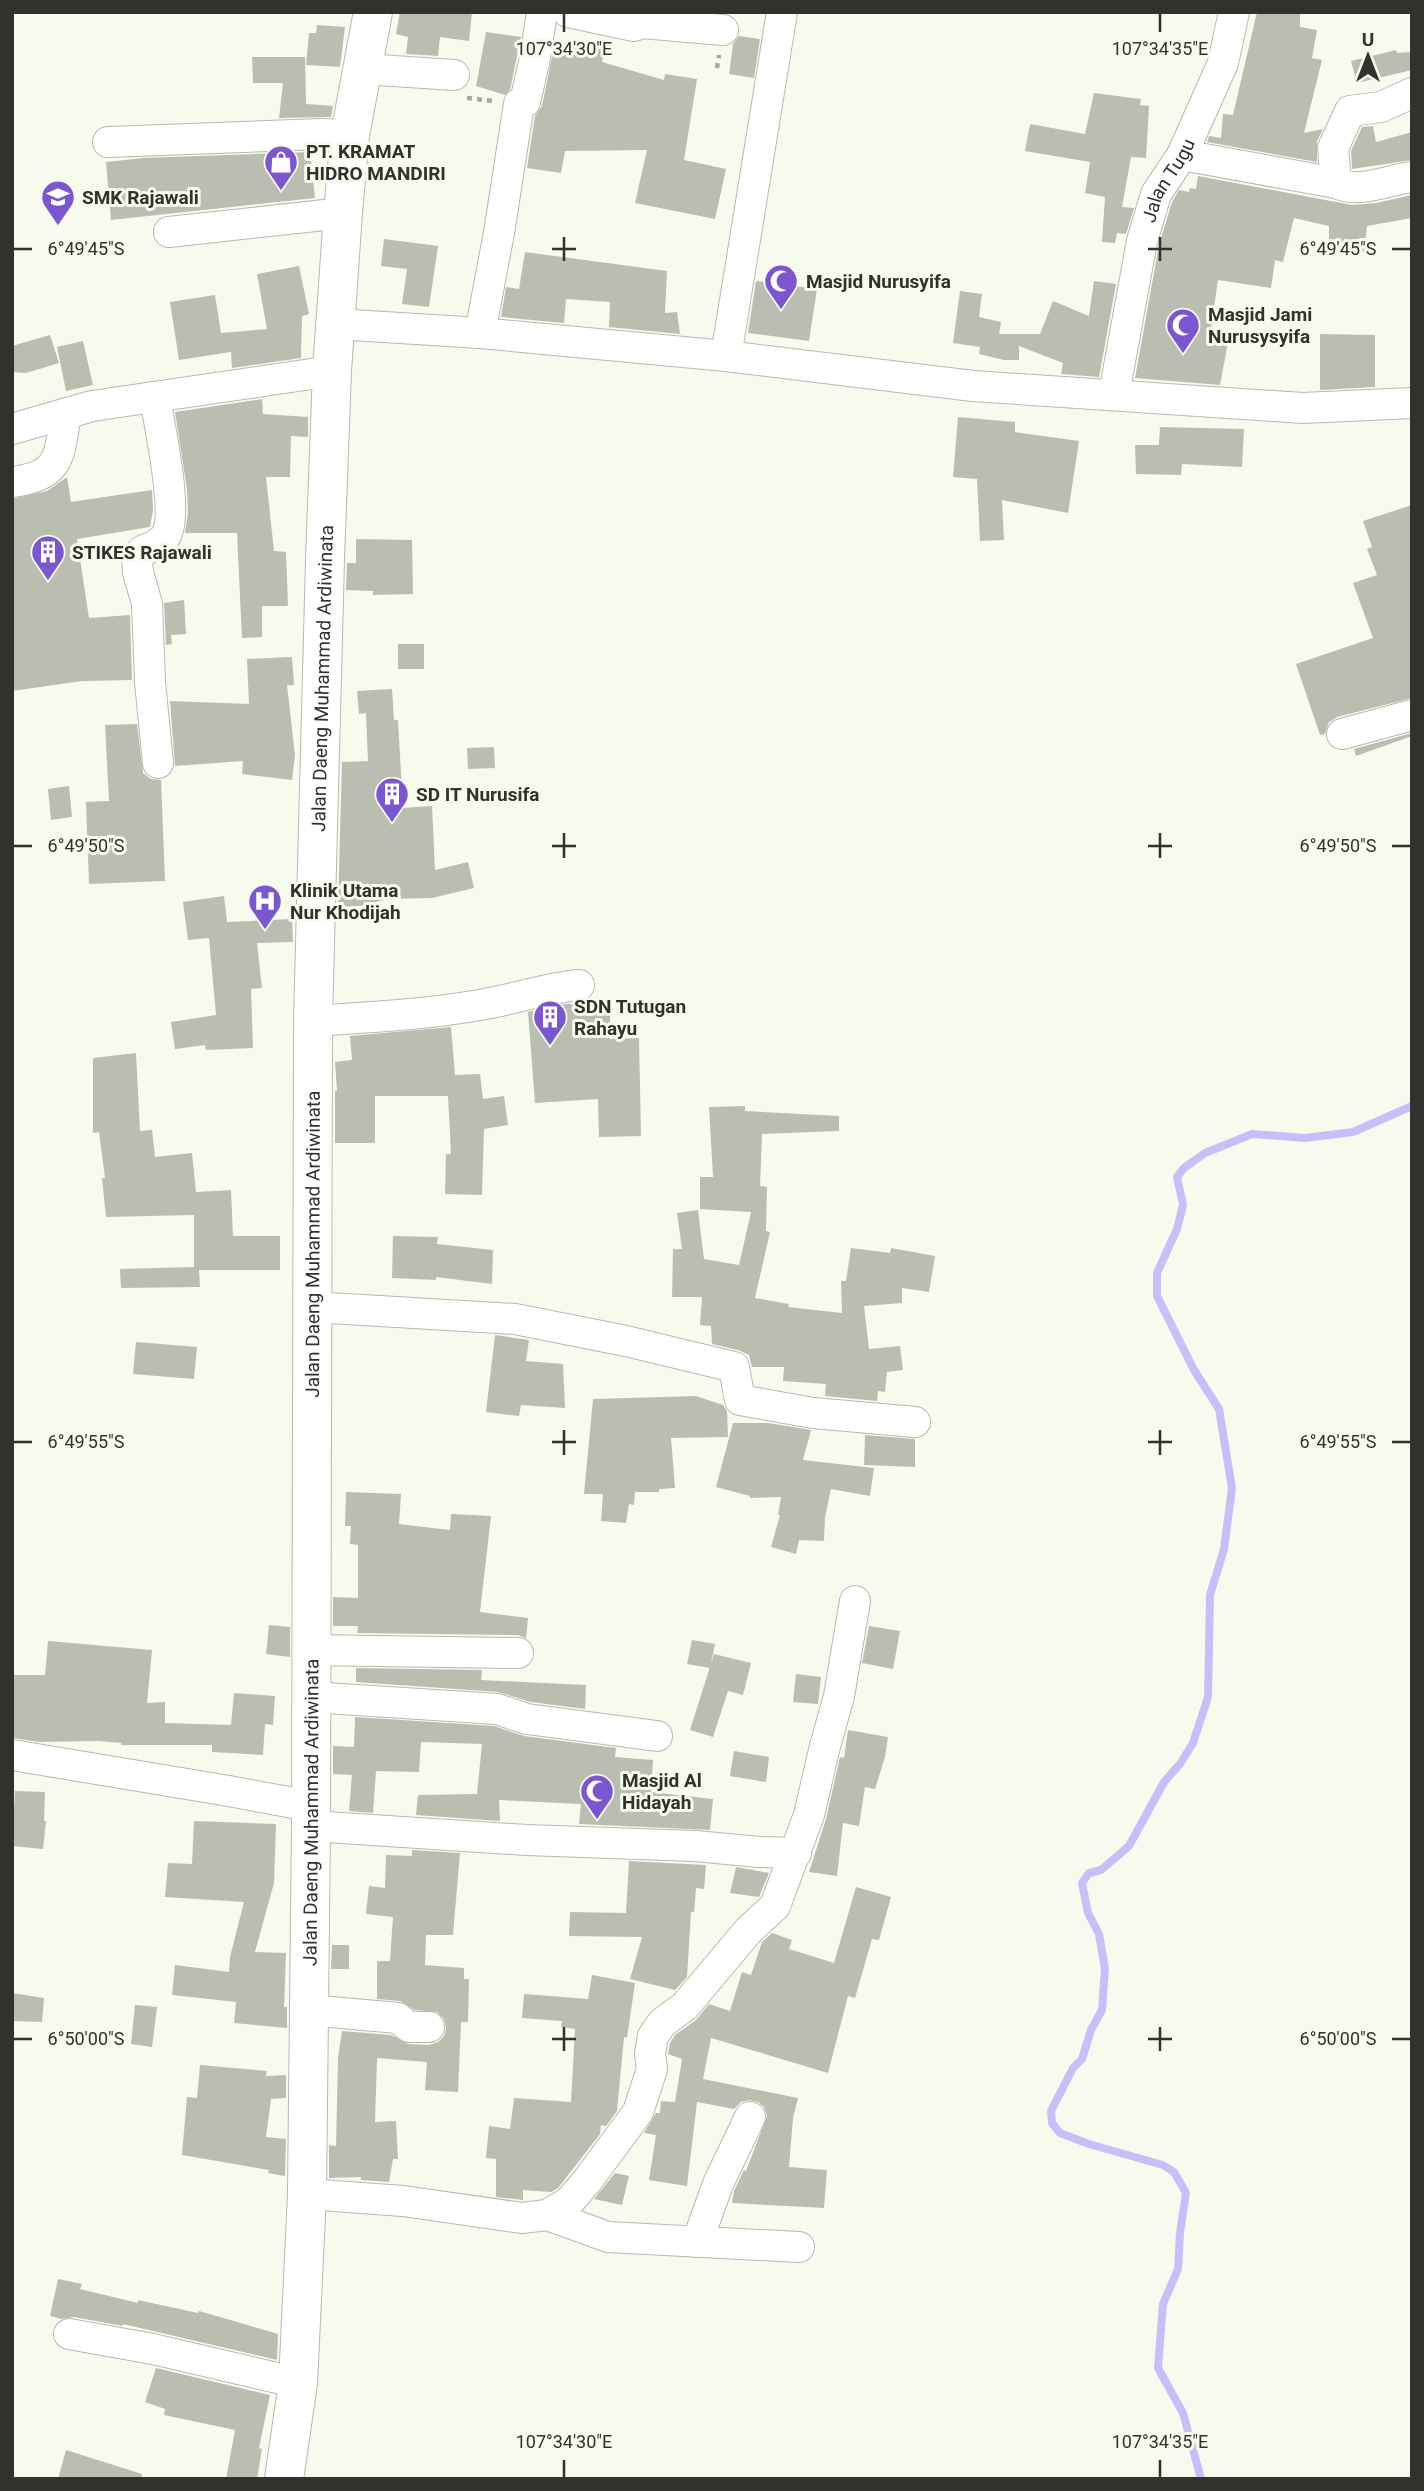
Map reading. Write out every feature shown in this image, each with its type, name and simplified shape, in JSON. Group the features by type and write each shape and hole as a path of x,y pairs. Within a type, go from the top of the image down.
{"main road":[{"name":"Jalan Daeng Muhammad Ardiwinata","path":"284,2479 298,2383 307,2194 313,1021 332,371 350,135 373,12"}],"street":[{"path":"480,333 519,104 525,102 536,58 542,12"},
{"path":"568,12 634,26 642,23 723,30"},
{"path":"726,356 782,12"},
{"name":"Jalan Tugu","path":"1114,394 1142,241 1156,194 1182,155 1223,62 1234,12"},
{"path":"364,69 454,75"},
{"path":"1336,183 1333,148 1350,111 1381,107 1412,93"},
{"path":"108,142 350,135"},
{"path":"1182,155 1336,183 1347,188 1412,177"},
{"path":"169,232 344,213"},
{"path":"336,324 480,333 726,356 973,386 1303,408 1412,403"},
{"path":"12,429 92,406 332,371"},
{"path":"155,397 168,478 171,518 167,536 158,545 142,551 137,559 147,604 151,695 158,763"},
{"path":"12,482 29,480 49,471 58,457 66,413"},
{"path":"1342,734 1412,715"},
{"path":"313,1021 481,1005 544,989 579,985"},
{"path":"312,1307 515,1319 626,1341 734,1367 740,1400 813,1413 915,1422"},
{"path":"307,2194 403,2201 522,2218 547,2215 569,2202 587,2182 638,2112 650,2081 653,2036 662,2023 685,2006 748,1931 775,1906 809,1815 839,1696 855,1601"},
{"path":"310,1650 518,1653"},
{"path":"310,1697 497,1709 527,1719 657,1736"},
{"path":"12,1755 223,1790 311,1816 526,1840 695,1846 796,1853"},
{"path":"309,2010 398,2018 409,2027 429,2027"},
{"path":"697,2242 718,2184 750,2117"},
{"path":"547,2215 608,2237 799,2247"},
{"path":"69,2334 298,2383"}],"building":[{"path":"400,12 472,12 469,41 440,37 438,56 406,54 408,37 396,34"},
{"path":"1257,12 1300,12 1300,27 1317,30 1312,58 1322,60 1304,133 1323,129 1317,141 1317,162 1207,142 1209,136 1221,138 1223,114 1233,115"},
{"path":"317,25 345,27 340,67 306,65 309,33 316,33"},
{"path":"486,32 521,37 510,90 505,95 476,86"},
{"path":"739,36 760,39 754,78 729,74 733,44"},
{"path":"555,42 605,50 602,62 664,80 665,74 697,79 684,160 726,169 715,219 635,203 647,150 565,151 561,173 527,168 535,116 542,106"},
{"path":"1396,50 1397,53 1412,52 1412,70 1357,83 1351,61"},
{"path":"252,57 305,57 306,104 333,106 331,117 279,118 283,83 253,83"},
{"path":"1094,93 1141,99 1140,105 1149,106 1146,158 1131,157 1122,207 1134,208 1126,234 1117,233 1115,243 1102,242 1105,197 1085,193 1090,162 1025,151 1030,124 1085,134"},
{"path":"1373,126 1376,142 1412,132 1412,160 1352,169 1351,151 1362,127"},
{"path":"310,152 315,198 111,220 106,162 143,158"},
{"path":"1198,176 1352,205 1412,195 1412,218 1367,226 1364,252 1344,249 1345,242 1329,242 1329,226 1294,218 1283,262 1275,260 1271,288 1218,280 1211,328 1230,331 1220,385 1135,378 1159,245 1172,202 1179,190 1189,192 1190,188 1196,189"},
{"path":"384,239 438,246 429,307 402,304 407,269 381,266"},
{"path":"525,252 667,271 665,313 677,312 680,334 609,327 610,302 566,299 564,323 501,317 506,287 519,289"},
{"path":"299,266 309,314 302,316 301,358 232,368 231,352 179,360 170,302 215,295 221,333 267,329 257,274"},
{"name":"Masjid Nurusyifa","path":"756,281 817,289 809,341 748,333"},
{"path":"1094,281 1116,284 1099,377 1061,374 1063,363 1019,346 1019,360 1004,360 979,354 980,347 953,343 960,291 982,294 979,317 1001,322 999,334 1040,334 1053,301 1089,316"},
{"path":"1320,334 1375,335 1375,387 1320,390"},
{"path":"50,335 59,363 26,373 12,372 12,346"},
{"path":"83,341 93,385 66,391 57,347"},
{"path":"262,399 263,414 308,417 308,437 291,436 290,477 266,477 274,551 286,552 288,606 262,606 262,637 242,638 237,533 185,533 187,489 175,412"},
{"path":"958,417 1015,422 1015,432 1079,441 1068,513 1002,500 1004,540 980,541 977,479 953,477"},
{"path":"1160,427 1244,429 1242,467 1182,464 1181,475 1136,474 1135,445 1159,445"},
{"name":"STIKES Rajawali","path":"67,477 71,502 152,490 150,527 77,539 89,618 130,615 132,680 82,681 12,691 12,499 47,491"},
{"path":"1412,505 1412,698 1337,717 1329,722 1325,734 1320,735 1296,664 1373,638 1353,583 1377,575 1367,549 1372,547 1363,521"},
{"path":"356,539 412,540 413,594 373,595 373,591 346,590 347,563 356,563"},
{"path":"184,600 186,634 171,635 172,644 166,645 164,603"},
{"path":"398,644 424,644 424,669 398,669"},
{"path":"292,657 294,685 287,685 295,755 292,780 242,774 243,761 175,766 170,701 249,704 247,659"},
{"path":"392,689 394,720 398,720 403,808 432,806 435,870 468,862 474,888 432,898 387,899 360,906 338,907 342,762 368,761 366,713 359,714 357,691"},
{"path":"137,724 143,773 151,779 161,780 165,881 89,884 86,802 109,801 105,725"},
{"path":"1412,733 1412,736 1356,756 1354,749"},
{"path":"494,747 495,768 468,769 467,748"},
{"path":"69,786 72,817 51,820 48,789"},
{"path":"224,896 227,922 292,919 293,942 257,943 262,988 251,989 253,1048 206,1050 205,1045 175,1049 171,1022 216,1015 209,938 188,940 183,902"},
{"path":"566,1004 610,1004 610,1039 639,1038 641,1136 599,1137 598,1099 535,1103 528,1012"},
{"path":"451,1027 455,1075 480,1074 483,1099 504,1096 508,1125 484,1129 482,1195 445,1194 446,1154 451,1154 448,1096 375,1096 375,1143 335,1143 335,1062 352,1060 350,1036"},
{"path":"136,1053 140,1131 152,1130 155,1157 192,1153 196,1192 231,1190 233,1236 280,1236 280,1270 199,1270 200,1287 121,1288 120,1269 194,1267 194,1215 106,1217 102,1178 105,1178 99,1132 93,1133 93,1058"},
{"path":"745,1106 745,1111 839,1116 839,1131 762,1134 760,1186 767,1187 766,1231 770,1232 755,1298 789,1304 788,1307 842,1313 841,1281 846,1281 851,1248 890,1253 891,1248 935,1256 929,1292 902,1288 902,1303 864,1306 869,1349 900,1346 903,1370 887,1372 885,1392 878,1391 877,1401 825,1396 826,1384 783,1381 784,1367 752,1367 749,1355 712,1344 711,1326 700,1325 702,1297 672,1297 673,1249 682,1249 677,1213 698,1210 704,1259 739,1265 751,1212 700,1209 700,1177 713,1177 709,1107"},
{"path":"393,1236 438,1237 437,1244 493,1250 492,1284 436,1277 436,1280 392,1278"},
{"path":"495,1335 529,1340 526,1361 563,1364 565,1408 521,1405 519,1416 486,1412"},
{"path":"136,1342 197,1347 194,1379 133,1374"},
{"path":"696,1396 723,1405 727,1411 728,1437 671,1438 675,1488 659,1489 659,1492 635,1492 634,1505 629,1504 626,1523 601,1521 603,1494 584,1494 593,1399"},
{"path":"733,1423 768,1423 811,1430 803,1460 874,1468 870,1496 831,1489 825,1517 824,1541 799,1540 796,1554 771,1547 780,1515 781,1497 750,1498 716,1487"},
{"path":"865,1435 915,1439 915,1467 864,1465"},
{"path":"346,1492 401,1494 399,1524 450,1530 451,1514 491,1516 480,1612 528,1618 526,1638 518,1635 357,1633 358,1626 333,1626 333,1597 358,1598 358,1545 350,1544 351,1526 345,1526"},
{"path":"269,1625 290,1627 290,1657 266,1654"},
{"path":"869,1626 900,1631 893,1669 862,1663"},
{"path":"692,1640 715,1644 710,1668 687,1664"},
{"path":"48,1641 152,1650 147,1703 165,1702 165,1723 231,1725 234,1693 275,1696 273,1725 265,1724 263,1755 212,1752 212,1745 121,1745 99,1741 39,1742 12,1738 12,1675 45,1675"},
{"path":"714,1654 751,1663 743,1695 728,1691 713,1737 690,1730"},
{"path":"356,1668 482,1670 481,1680 586,1685 585,1709 531,1702 498,1692 356,1682"},
{"path":"796,1674 821,1677 818,1704 793,1702"},
{"path":"355,1717 494,1726 524,1736 616,1748 615,1757 653,1760 651,1792 713,1799 710,1830 579,1824 581,1804 499,1800 500,1821 416,1815 418,1795 477,1794 482,1744 421,1742 419,1772 376,1771 373,1813 349,1811 352,1775 333,1774 333,1746 354,1747"},
{"path":"848,1730 888,1737 885,1757 875,1789 865,1787 859,1826 843,1823 837,1876 809,1872 826,1819 840,1757 844,1758"},
{"path":"734,1751 769,1757 766,1782 730,1776"},
{"path":"15,1791 45,1792 43,1849 12,1846"},
{"path":"194,1821 276,1824 274,1883 255,1952 286,1953 284,2007 287,2007 287,2028 234,2023 236,2002 172,1995 175,1965 229,1972 230,1957 244,1902 165,1897 168,1863 192,1864"},
{"path":"412,1850 460,1853 453,1935 426,1935 425,1965 464,1968 464,1979 469,1979 468,2022 461,2022 458,2092 425,2090 427,2062 377,2058 375,2122 396,2121 398,2159 393,2159 389,2182 361,2180 361,2177 329,2178 329,2145 336,2146 338,2058 342,2031 391,2035 408,2044 429,2045 444,2036 444,2019 437,2012 415,2010 400,2001 377,1999 377,1961 390,1961 393,1917 366,1914 369,1886 385,1888 386,1855 412,1856"},
{"path":"629,1861 706,1865 704,1889 696,1888 694,1912 691,1912 687,1977 675,1990 630,1979 642,1937 569,1936 570,1912 626,1913"},
{"path":"736,1867 769,1873 759,1897 730,1893"},
{"path":"856,1887 891,1897 879,1940 872,1939 855,1998 848,1996 828,2073 711,2038 703,2079 798,2098 793,2118 789,2167 827,2170 824,2208 732,2203 734,2191 744,2170 746,2171 767,2116 764,2107 749,2100 741,2102 734,2109 697,2102 687,2186 649,2180 656,2135 644,2133 656,2113 660,2113 661,2101 675,2102 682,2059 668,2054 675,2035 696,2020 709,2004 730,2011 742,1972 751,1975 762,1942 772,1933 792,1940 789,1949 834,1963"},
{"path":"332,1945 349,1945 349,1969 331,1969"},
{"path":"592,1975 635,1983 627,2038 624,2037 617,2111 606,2126 601,2125 600,2134 558,2188 551,2192 523,2190 523,2200 496,2197 496,2159 486,2158 489,2126 510,2129 514,2098 571,2102 575,2029 561,2027 562,2021 522,2018 524,1994 588,1999"},
{"path":"12,1993 44,1998 42,2022 12,2021"},
{"path":"135,2005 157,2007 152,2047 131,2044"},
{"path":"200,2065 267,2071 266,2076 286,2075 286,2098 271,2099 266,2137 286,2139 285,2176 268,2173 269,2170 182,2155 187,2097 197,2098"},
{"path":"615,2173 629,2176 622,2205 594,2199"},
{"path":"58,2279 82,2284 80,2289 138,2303 138,2300 198,2313 199,2311 278,2334 277,2360 123,2324 50,2316"},
{"path":"156,2368 270,2395 259,2448 262,2449 257,2479 226,2479 235,2430 164,2415 165,2409 145,2402"},
{"path":"66,2450 142,2474 141,2479 58,2479"}],"waterway":[{"path":"1201,2479 1183,2413 1158,2368 1163,2304 1178,2269 1186,2193 1174,2172 1163,2165 1060,2133 1052,2123 1051,2111 1073,2068 1082,2059 1091,2030 1102,2010 1105,1969 1099,1934 1088,1913 1082,1883 1089,1873 1101,1870 1129,1846 1164,1782 1193,1743 1208,1697 1210,1595 1224,1549 1232,1488 1219,1409 1194,1370 1157,1296 1157,1273 1177,1229 1183,1205 1177,1177 1184,1168 1205,1153 1252,1134 1305,1138 1353,1132 1412,1106"}],"place":[{"name":"PT. KRAMAT HIDRO MANDIRI","path":"281,192"},
{"name":"SMK Rajawali","path":"58,227"},
{"name":"Masjid Nurusyifa","path":"781,311"},
{"name":"Masjid Jami Nurusysyifa","path":"1183,355"},
{"name":"STIKES Rajawali","path":"48,582"},
{"name":"SD IT Nurusifa","path":"392,824"},
{"name":"Klinik Utama Nur Khodijah","path":"265,931"},
{"name":"SDN Tutugan Rahayu","path":"550,1047"},
{"name":"Masjid Al Hidayah","path":"597,1821"}]}
